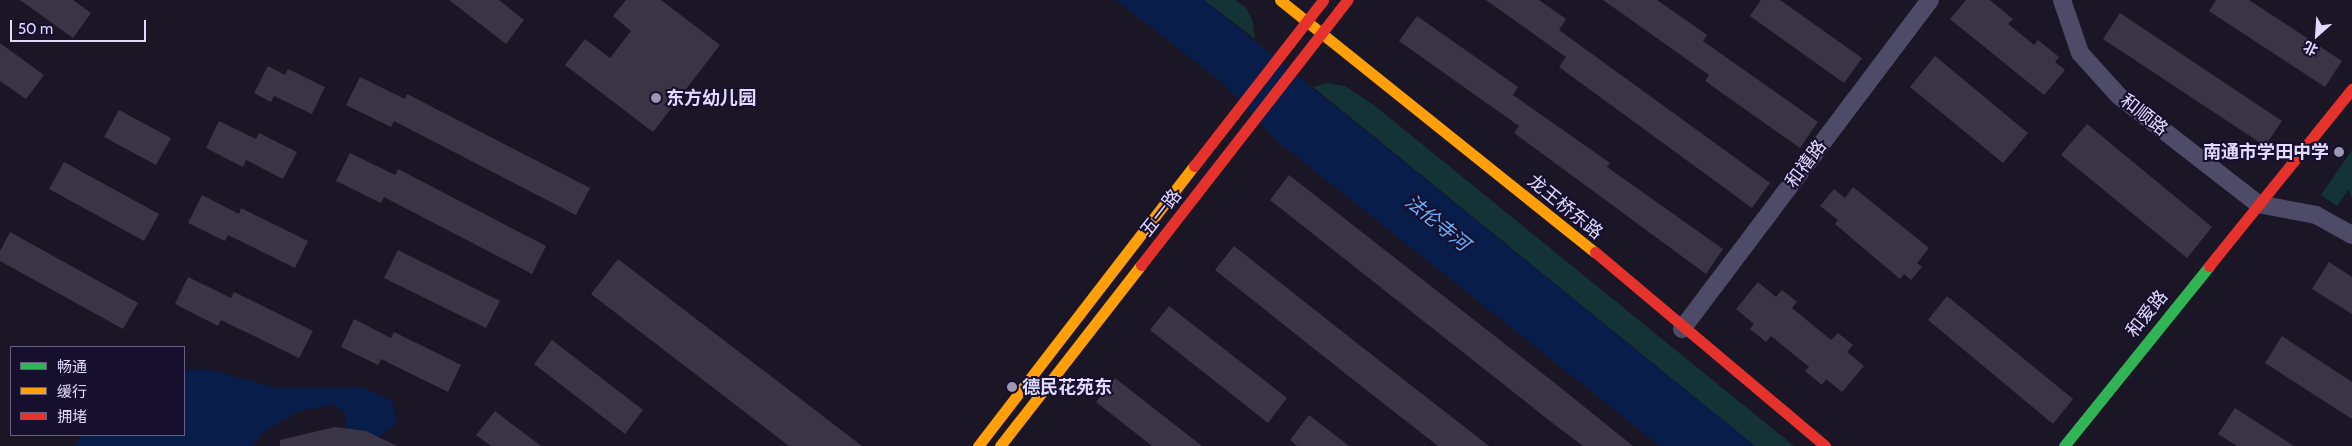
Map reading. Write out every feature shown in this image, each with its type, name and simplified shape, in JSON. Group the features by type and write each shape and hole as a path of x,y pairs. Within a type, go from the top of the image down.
{"main road":[{"name":"龙王桥东路","path":"1280,0 1598,256 1682,329 1825,446"},
{"name":"五一路","path":"978,446 1243,107 1323,0"},
{"name":"五一路","path":"1000,446 1256,122 1347,0"},
{"name":"和爱路","path":"2064,446 2352,89"}],"street":[{"name":"和禧路","path":"1682,329 1930,0"},
{"name":"和顺路","path":"2062,0 2080,53 2119,96 2258,204"},
{"path":"2258,204 2316,216 2352,235"}],"green space":[{"path":"1204,0 1235,0 1246,8 1253,22 1255,39"},
{"path":"1327,83 1345,86 1375,106 1794,446 1755,446 1313,87"},
{"path":"2352,150 2352,200 2349,189 2337,206 2321,195"}],"water":[{"name":"法伦寺河","path":"1116,0 1204,0 1755,446 1660,446 1276,140 1223,83"},
{"path":"189,369 211,370 277,388 361,387 392,401 397,424 378,437 345,428 346,415 334,404 297,412 264,432 253,446 75,446 82,436 185,436 185,371"}],"building":[{"path":"20,0 73,0 91,13 73,38"},
{"path":"449,0 499,0 524,20 506,44"},
{"path":"626,0 661,0 720,45 653,132 565,65 585,39 610,58 631,31 613,16"},
{"path":"1486,0 1539,0 1566,19 1559,30 1770,183 1752,208 1559,67 1566,57"},
{"path":"1603,0 1657,0 1707,35 1703,41 1818,122 1800,148 1705,81 1709,75"},
{"path":"1761,0 1780,0 1862,58 1844,83 1750,16"},
{"path":"1966,0 1990,0 2013,19 2008,24 2034,45 2038,40 2059,57 2055,62 2065,70 2044,95 1950,19"},
{"path":"2216,0 2249,0 2342,61 2325,87 2209,11"},
{"path":"2120,13 2282,121 2265,146 2103,39"},
{"path":"1417,16 1518,87 1513,95 1610,163 1607,167 1723,249 1706,274 1514,133 1519,126 1399,41"},
{"path":"0,43 44,75 26,99 0,81"},
{"path":"1935,56 2028,133 2003,163 1910,87"},
{"path":"268,66 285,75 288,69 325,87 312,114 274,96 271,102 254,93"},
{"path":"360,77 405,99 407,94 590,188 576,215 394,121 391,127 346,105"},
{"path":"119,110 171,138 156,165 104,137"},
{"path":"219,121 256,139 259,133 297,152 283,179 246,160 243,167 206,148"},
{"path":"2087,124 2212,227 2187,258 2061,155"},
{"path":"350,153 395,175 398,169 546,246 532,274 384,197 381,203 336,181"},
{"path":"64,162 159,214 144,241 49,189"},
{"path":"1289,175 1633,446 1583,446 1555,425 1270,200"},
{"path":"1853,187 1929,248 1917,263 1922,267 1911,280 1904,274 1900,279 1835,224 1838,220 1820,206 1834,189 1845,198"},
{"path":"202,195 239,214 241,208 308,241 295,268 228,235 225,241 188,223"},
{"path":"10,232 138,303 123,329 0,261 0,251"},
{"path":"1234,246 1489,446 1438,446 1356,382 1215,270"},
{"path":"398,250 500,301 486,328 384,278"},
{"path":"618,259 862,446 789,446 591,294"},
{"path":"2329,262 2352,277 2352,314 2312,289"},
{"path":"188,277 231,298 234,292 313,331 299,358 221,320 218,326 175,304"},
{"path":"1758,282 1776,297 1782,290 1797,302 1792,308 1831,340 1838,333 1853,345 1847,352 1864,366 1842,392 1826,379 1822,385 1805,371 1809,367 1771,336 1766,342 1750,329 1754,324 1736,309"},
{"path":"1947,296 2073,399 2053,424 1928,320"},
{"path":"1169,306 1287,398 1268,423 1150,330"},
{"path":"354,319 391,338 394,332 461,365 448,392 381,359 378,365 341,347"},
{"path":"2282,336 2352,382 2352,419 2265,363"},
{"path":"552,340 643,410 625,434 534,364"},
{"path":"1115,378 1202,446 1152,446 1096,402"},
{"path":"2235,408 2294,446 2237,446 2218,434"},
{"path":"495,411 541,446 491,446 476,435"},
{"path":"1309,415 1349,446 1297,446 1290,440"},
{"path":"335,427 366,431 397,446 280,446 280,440"}],"traffic: fast":[{"path":"2064,446 2209,266"}],"traffic: slow":[{"path":"1280,0 1595,252"},
{"path":"978,446 1194,166"},
{"path":"1000,446 1141,265"}],"traffic: jam":[{"path":"1194,166 1323,0"},
{"path":"1141,265 1347,0"},
{"path":"2209,266 2352,89"},
{"path":"1595,252 1825,446"}],"place":[{"name":"东方幼儿园","path":"656,98"},
{"name":"南通市学田中学","path":"2339,152"},
{"name":"德民花苑东","path":"1012,387"}]}
